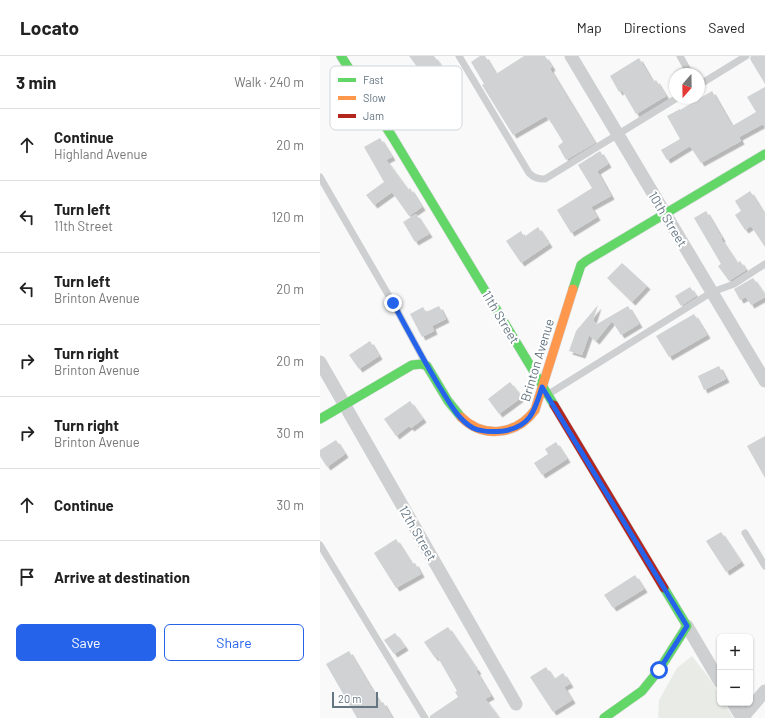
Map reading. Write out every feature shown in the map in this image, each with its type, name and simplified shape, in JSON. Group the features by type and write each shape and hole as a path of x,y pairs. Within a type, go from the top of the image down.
{"street":[{"name":"11th Street","path":"341,56 347,66"},
{"name":"10th Street","path":"571,56 765,381"},
{"name":"11th Street","path":"388,130 717,677"},
{"name":"Brinton Avenue","path":"427,366 456,413 474,428 483,431 496,432 509,430 522,424 535,410 545,391 581,265 765,154"},
{"name":"12th Street","path":"320,362 516,704"},
{"path":"320,419 412,365 422,364 427,366"},
{"path":"604,718 642,691 659,670 687,626"},
{"path":"735,706 742,718 765,691"}],"lane":[{"path":"460,56 530,173 536,178 545,179 669,103"},
{"path":"680,56 687,68"},
{"path":"705,81 746,56"},
{"path":"320,177 427,366"},
{"path":"545,391 712,292 734,284 765,264"},
{"path":"746,533 765,566"},
{"path":"320,545 425,718"}],"shaded area":[{"path":"692,656 717,691 717,706 727,706 733,718 658,718 659,700 677,668"}],"building":[{"path":"409,56 434,56 441,66 416,66"},
{"path":"480,56 485,56 496,74 524,56 545,56 552,67 550,69 595,143 566,160 558,146 563,142 546,116 513,135 482,85 484,84 471,62"},
{"path":"751,56 765,56 765,84 750,59"},
{"path":"639,58 653,82 656,80 666,96 636,114 622,90 619,92 610,76"},
{"path":"765,87 765,128 763,124 739,137 741,141 701,163 690,146 667,160 661,150 680,139 667,116 690,104 705,104 705,95 712,91 732,126 756,112 747,97"},
{"path":"380,138 392,157 386,160 408,190 410,188 422,207 409,216 392,192 374,205 366,195 384,182 364,147"},
{"path":"600,151 608,164 597,171 611,196 591,207 597,217 571,233 557,210 592,188 578,165"},
{"path":"750,191 765,215 765,247 751,226 745,230 735,215 741,211 735,201"},
{"path":"706,211 722,238 721,239 737,263 740,261 746,270 729,281 718,266 721,264 694,218"},
{"path":"416,214 429,234 415,242 403,222"},
{"path":"538,227 549,244 521,263 506,241 521,231 524,237"},
{"path":"622,263 647,286 632,302 607,278"},
{"path":"753,278 765,297 751,305 746,297 740,300 734,289"},
{"path":"690,287 696,296 681,306 675,296"},
{"path":"598,305 593,321 597,324 628,306 639,324 621,335 612,321 596,341 589,335 582,355 569,351 576,331"},
{"path":"439,306 446,319 432,326 434,331 422,337 410,314 423,307 426,312"},
{"path":"694,314 707,335 669,357 656,336"},
{"path":"370,341 379,356 359,369 349,355"},
{"path":"719,366 726,379 704,390 698,376"},
{"path":"510,382 522,397 499,414 488,399"},
{"path":"410,401 423,419 411,428 409,426 396,436 384,419"},
{"path":"765,436 765,478 747,446"},
{"path":"336,440 345,454 327,467 320,456 320,450"},
{"path":"556,442 567,459 542,475 534,463 548,454 545,449"},
{"path":"721,532 741,562 726,572 706,541"},
{"path":"396,539 412,564 415,563 421,574 396,588 374,553"},
{"path":"635,575 644,589 613,608 604,595"},
{"path":"448,627 478,671 476,671 491,696 485,699 499,718 430,718 430,716 458,697 455,692 457,691 437,656 435,658 424,642"},
{"path":"395,633 405,647 394,654 384,640"},
{"path":"349,651 380,703 383,702 392,718 357,718 326,664"},
{"path":"546,667 554,679 563,673 570,684 564,687 572,700 553,712 530,677"}],"traffic: fast":[{"path":"341,56 347,66"},
{"path":"388,130 554,405"},
{"path":"573,289 581,265 586,261 765,154"},
{"path":"320,419 412,365 422,364 427,366 448,401 461,417"},
{"path":"604,718 642,691 659,670 687,626 664,588"}],"traffic: slow":[{"path":"461,417 479,429 489,431 509,429 519,425 528,418 535,410 573,289"}],"traffic: jam":[{"path":"554,405 664,588"}],"route":[{"path":"393,303 427,366 456,413 474,428 483,431 496,432 509,430 522,424 535,410 542,387 687,626 659,670"}]}
